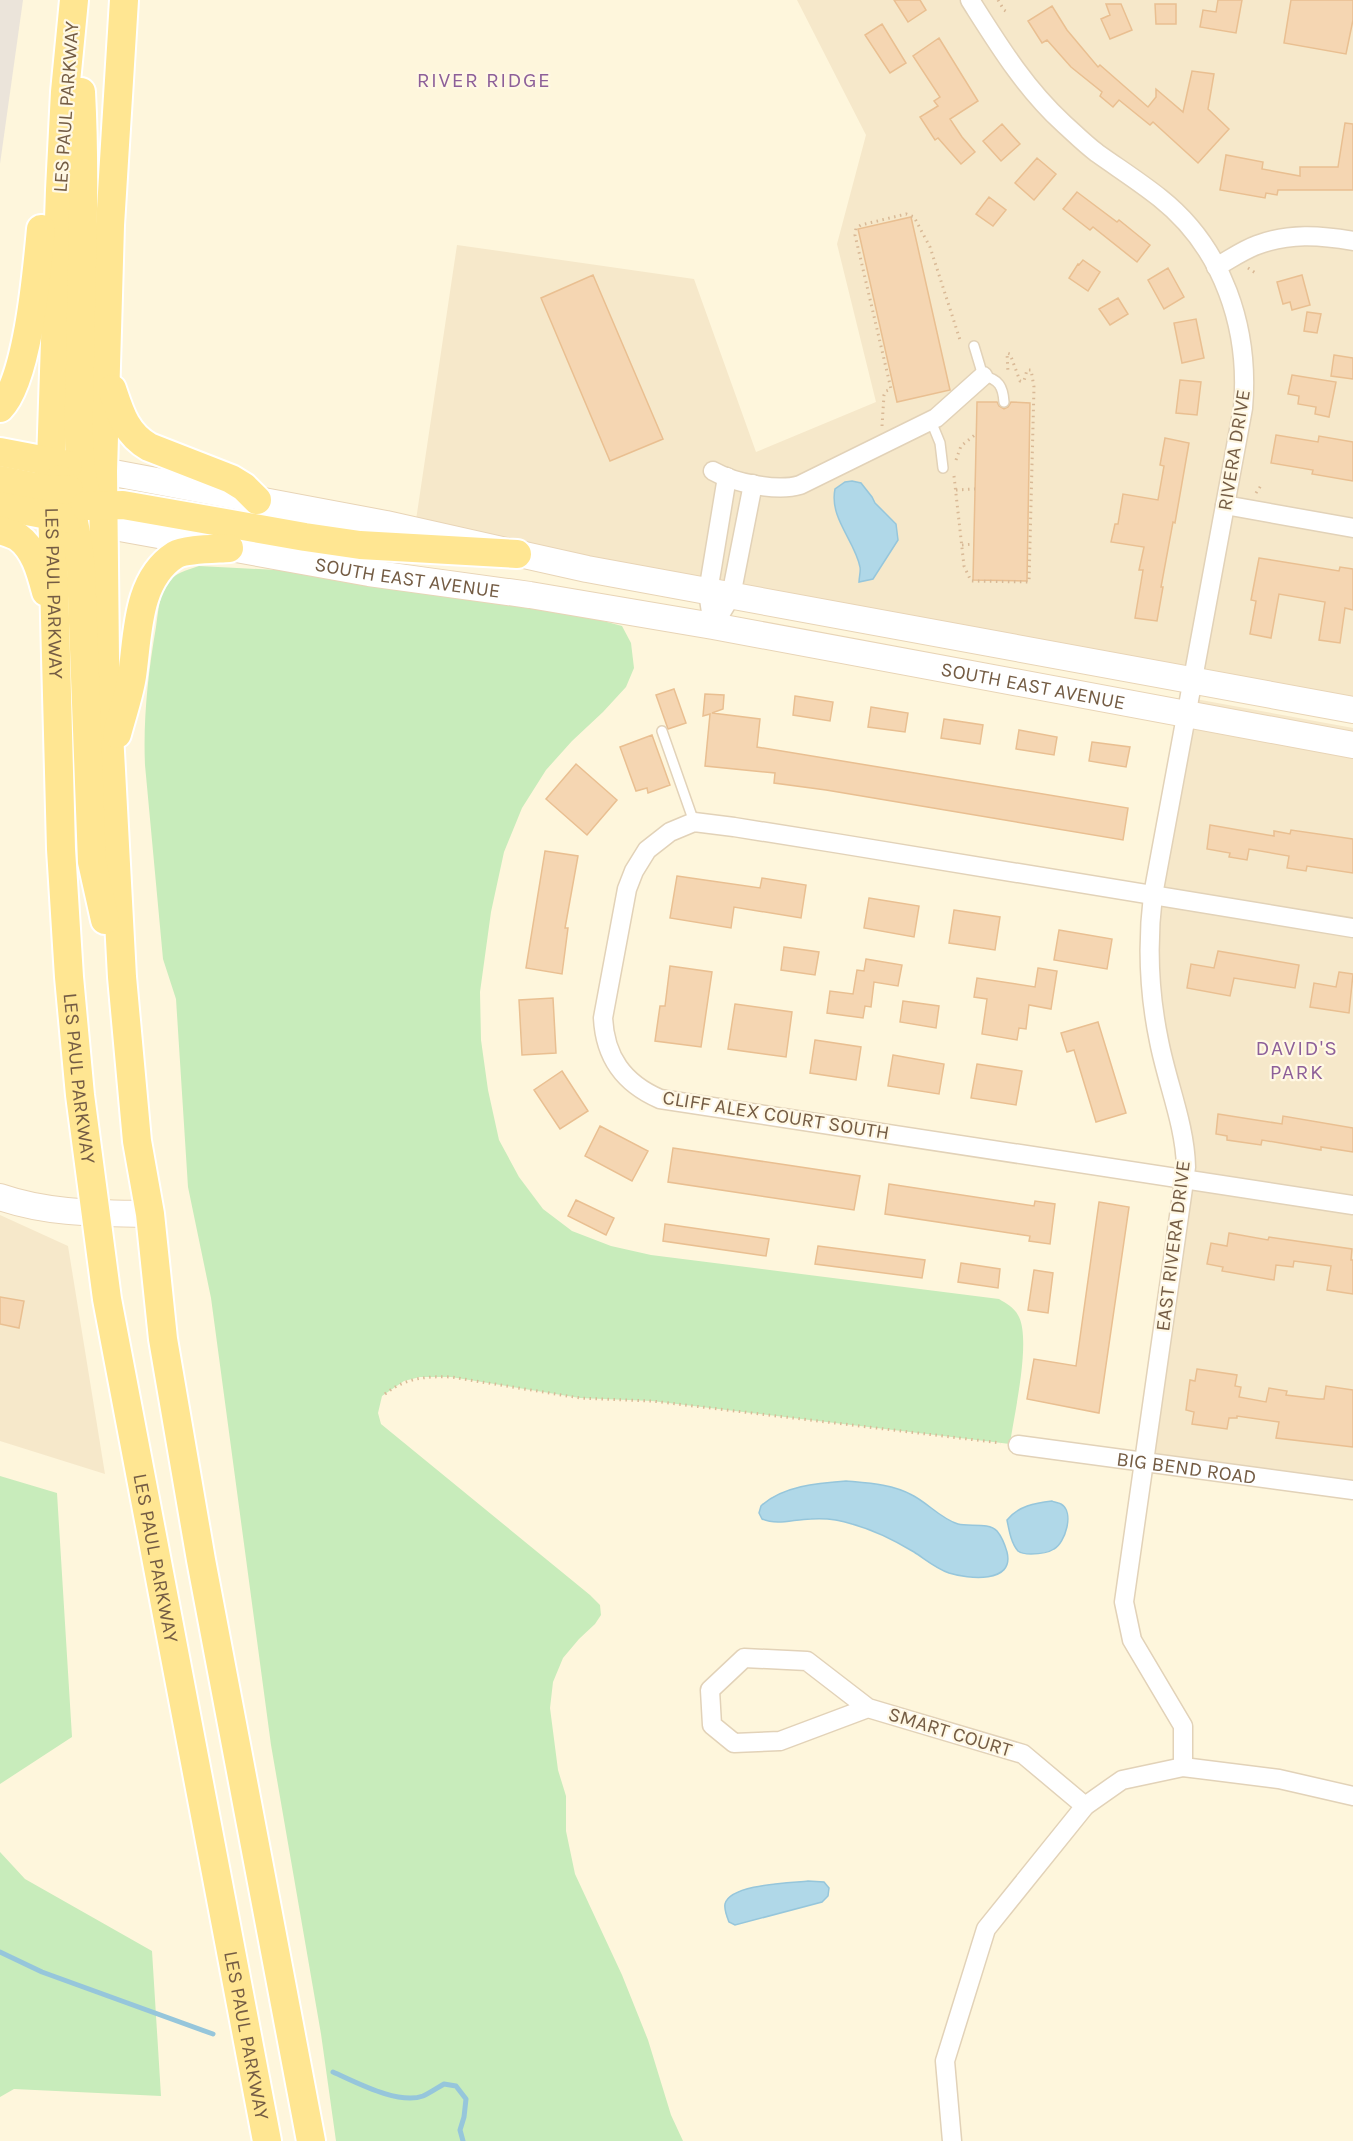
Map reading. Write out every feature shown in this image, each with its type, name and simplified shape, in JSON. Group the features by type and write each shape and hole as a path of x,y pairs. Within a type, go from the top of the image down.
{"main road":[{"name":"LES PAUL PARKWAY","path":"75,0 65,92 56,278 54,428 77,496 105,658 125,1016 137,1141 150,1214 163,1340 201,1560 311,2141"},
{"path":"75,0 84,187 80,449 77,496 92,862 125,1016"},
{"name":"LES PAUL PARKWAY","path":"124,0 113,177 105,369 77,496 55,624 64,911 79,1083 94,1213 110,1317 267,2141"},
{"path":"0,408 10,394 20,367 35,285 46,171 56,121 65,92"},
{"path":"105,369 123,422 137,438 149,447 235,481 248,490 256,500"},
{"path":"0,452 77,496"},
{"path":"0,480 123,505 360,545 517,554"},
{"path":"0,506 77,496"},
{"name":"SOUTH EAST AVENUE","path":"77,496 256,500 386,524 588,569 1353,710"},
{"name":"SOUTH EAST AVENUE","path":"77,496 229,548 377,574 530,595 713,627 1353,745"},
{"path":"0,530 19,538 39,567 55,624"},
{"path":"110,759 131,678 142,608 152,579 159,568 177,554 229,548"},
{"path":"0,1197 43,1209 150,1214"}],"street":[{"name":"RIVERA DRIVE","path":"974,2 1009,62 1041,101 1094,151 1161,198 1186,222 1204,244 1229,292 1237,315 1244,350 1243,408 1186,715"},
{"path":"1216,267 1255,246 1282,238 1322,236 1353,241"},
{"path":"720,594 720,474 753,484 789,488 931,421 947,410 982,370"},
{"path":"713,627 720,594 753,484"},
{"path":"1226,505 1353,528"},
{"name":"EAST RIVERA DRIVE","path":"1183,1767 1183,1726 1132,1640 1124,1602 1185,1178 1186,1157 1159,1042 1152,989 1149,932 1186,715"},
{"path":"694,822 1353,928"},
{"name":"CLIFF ALEX COURT SOUTH","path":"694,822 676,829 657,841 639,861 627,889 603,1018 604,1039 616,1063 641,1091 660,1099 1353,1205"},
{"name":"BIG BEND ROAD","path":"1017,1445 1353,1490"},
{"name":"SMART COURT","path":"868,1708 780,1741 734,1743 712,1725 710,1690 744,1658 807,1661 868,1708 1023,1754 1085,1806"},
{"path":"952,2141 945,2061 986,1929 1085,1806 1122,1780 1183,1767 1279,1779 1353,1796"}],"lane":[{"path":"974,346 982,370 1001,385 1004,402"},
{"path":"931,421 941,451 943,468"},
{"path":"662,731 694,822"}],"path":[{"path":"998,0 1004,10 1009,13"},
{"path":"881,446 884,395 891,389 855,235 856,228 906,214 914,217 930,247 961,343 982,370"},
{"path":"941,451 951,451 964,566 971,580 1029,582 1035,401 1031,370 1027,370 1024,381 1020,381 1010,354 1007,353 1007,377 1001,385"},
{"path":"953,467 961,446 976,434"},
{"path":"956,490 975,489"},
{"path":"962,545 974,544"},
{"path":"385,1394 404,1381 434,1376 450,1377 580,1398 652,1401 1017,1445"}],"shaded area":[{"path":"0,0 23,0 0,164"},
{"path":"797,0 1353,0 1353,700 578,558 416,520 457,245 694,279 756,452 876,402 837,244 866,135"},
{"path":"1190,698 1353,728 1353,1490 1144,1463 1185,1179 1149,950"},
{"path":"0,1215 68,1246 105,1474 0,1441"}],"green space":[{"path":"199,566 296,571 375,587 577,614 622,626 631,643 634,668 626,687 546,770 522,808 504,852 491,912 480,992 481,1040 488,1090 499,1140 519,1177 543,1209 572,1231 611,1246 651,1255 999,1299 1013,1309 1019,1317 1022,1328 1022,1361 1010,1444 652,1401 580,1398 451,1377 420,1377 404,1381 382,1396 378,1413 381,1424 600,1605 601,1615 563,1658 553,1682 550,1708 558,1770 566,1796 566,1831 575,1874 622,1975 648,2040 671,2115 683,2141 336,2141 321,2034 271,1745 211,1298 188,1187 176,999 163,959 145,765 147,696 158,610 167,583 181,572"},
{"path":"0,1476 57,1493 72,1737 0,1784"},
{"path":"0,1852 25,1879 152,1951 161,2096 14,2089 0,2097"}],"water":[{"path":"845,482 861,483 875,503 896,524 898,540 873,579 859,582 860,569 857,557 839,520 834,500 835,489"},
{"path":"846,1481 896,1488 918,1498 952,1522 993,1528 1000,1536 1007,1552 1008,1562 1004,1570 988,1577 957,1575 939,1569 891,1539 860,1526 821,1519 774,1522 762,1519 759,1513 761,1506 779,1494 812,1485"},
{"path":"1052,1501 1061,1504 1067,1514 1067,1527 1062,1541 1054,1549 1046,1552 1024,1554 1020,1552 1012,1540 1007,1520 1022,1508"},
{"path":"808,1881 824,1882 829,1888 828,1896 822,1902 735,1925 729,1922 725,1904 729,1897 738,1892 749,1888"}],"building":[{"path":"894,0 920,0 926,10 908,22"},
{"path":"1218,0 1242,0 1236,33 1200,27 1203,10 1216,12"},
{"path":"1291,0 1353,0 1353,20 1346,54 1284,43"},
{"path":"1106,4 1121,4 1132,30 1110,39 1101,19 1110,15"},
{"path":"1155,4 1176,4 1176,24 1156,24"},
{"path":"1052,6 1067,30 1098,67 1100,65 1148,107 1156,97 1156,89 1183,112 1192,71 1214,74 1208,109 1229,129 1198,163 1153,122 1150,125 1119,100 1113,107 1100,96 1102,92 1071,67 1047,40 1042,43 1028,21"},
{"path":"882,24 906,63 890,73 865,35"},
{"path":"939,38 978,101 950,119 975,152 961,164 938,138 935,140 920,117 938,106 934,101 940,97 913,56"},
{"path":"1345,123 1353,124 1353,190 1278,190 1277,195 1266,193 1265,198 1220,190 1226,155 1263,162 1262,169 1300,176 1300,167 1338,167"},
{"path":"1002,124 1020,144 1001,161 983,141"},
{"path":"1037,158 1056,174 1034,200 1015,183"},
{"path":"1077,192 1117,222 1119,220 1150,245 1137,262 1093,227 1090,230 1063,209"},
{"path":"989,197 1006,210 993,226 976,214"},
{"path":"911,217 950,390 897,402 858,229"},
{"path":"1083,260 1100,272 1088,291 1069,278"},
{"path":"1168,268 1184,297 1164,309 1148,280"},
{"path":"593,275 663,439 610,461 541,298"},
{"path":"1302,275 1310,305 1292,310 1290,302 1283,304 1277,282"},
{"path":"1118,298 1128,314 1110,325 1099,309"},
{"path":"1307,312 1321,314 1317,333 1304,331"},
{"path":"1196,319 1204,358 1182,363 1174,323"},
{"path":"1334,355 1353,358 1353,379 1331,376"},
{"path":"1292,375 1336,382 1329,417 1315,414 1316,407 1298,404 1299,396 1288,394"},
{"path":"1180,380 1201,382 1197,415 1176,413"},
{"path":"977,402 997,402 1004,409 1011,402 1030,403 1027,581 973,580"},
{"path":"1276,435 1318,442 1319,436 1353,442 1353,481 1312,474 1313,470 1271,463"},
{"path":"1165,438 1189,443 1161,587 1163,587 1157,621 1135,618 1143,570 1139,570 1144,547 1111,542 1115,524 1118,524 1123,494 1158,500 1164,466 1160,465"},
{"path":"1259,558 1339,571 1340,567 1353,569 1353,610 1345,608 1340,643 1319,640 1325,602 1279,594 1271,638 1250,634 1256,601 1251,600"},
{"path":"674,689 686,723 668,729 656,695"},
{"path":"705,694 724,695 723,709 712,713 760,719 757,747 1128,808 1123,840 774,783 775,773 705,766 710,714 703,716"},
{"path":"795,696 833,702 830,721 793,715"},
{"path":"871,707 908,713 905,732 868,727"},
{"path":"944,719 983,725 980,744 941,738"},
{"path":"1019,730 1057,737 1054,755 1016,749"},
{"path":"652,735 670,785 648,793 647,788 636,791 620,747"},
{"path":"1092,742 1130,747 1126,767 1089,761"},
{"path":"576,764 617,800 587,835 546,799"},
{"path":"1210,825 1274,836 1274,831 1290,834 1291,830 1353,839 1353,873 1307,866 1306,871 1287,868 1289,856 1249,849 1247,860 1229,857 1230,853 1207,849"},
{"path":"545,851 578,856 565,928 568,928 562,974 526,968"},
{"path":"677,876 760,888 762,878 806,885 801,918 734,907 731,928 670,918"},
{"path":"869,898 919,906 914,937 864,928"},
{"path":"954,910 1000,917 995,950 949,943"},
{"path":"1059,930 1112,939 1107,969 1054,960"},
{"path":"784,947 819,952 815,975 781,970"},
{"path":"1218,951 1299,965 1295,988 1234,978 1230,996 1187,988 1191,964 1214,968"},
{"path":"866,959 902,965 898,986 874,982 871,1007 865,1006 863,1018 827,1013 830,991 853,994 857,970 864,971"},
{"path":"670,966 712,972 701,1047 655,1041 660,1006 665,1006"},
{"path":"1038,968 1057,971 1051,1009 1029,1005 1026,1029 1019,1028 1017,1040 982,1034 987,999 974,997 977,978 1035,987"},
{"path":"1339,972 1353,974 1349,1013 1310,1007 1314,983 1336,987"},
{"path":"553,998 556,1053 522,1055 519,1000"},
{"path":"903,1001 939,1006 936,1028 900,1022"},
{"path":"735,1004 792,1012 786,1057 728,1049"},
{"path":"1098,1022 1126,1113 1096,1122 1074,1050 1067,1052 1061,1033"},
{"path":"815,1040 861,1047 856,1080 810,1073"},
{"path":"893,1055 944,1064 939,1094 888,1086"},
{"path":"977,1064 1022,1071 1016,1105 971,1098"},
{"path":"562,1071 588,1111 560,1129 534,1090"},
{"path":"1218,1114 1282,1124 1283,1116 1353,1128 1353,1152 1321,1147 1321,1150 1262,1140 1261,1145 1227,1140 1227,1136 1216,1134"},
{"path":"600,1126 648,1151 632,1181 585,1156"},
{"path":"673,1148 860,1176 854,1210 668,1182"},
{"path":"889,1184 1034,1206 1035,1201 1055,1204 1050,1244 1029,1241 1030,1236 885,1214"},
{"path":"576,1200 614,1218 606,1235 568,1216"},
{"path":"1099,1202 1129,1207 1099,1413 1027,1399 1034,1359 1076,1366"},
{"path":"665,1224 769,1239 766,1256 663,1241"},
{"path":"1229,1233 1268,1240 1269,1237 1352,1249 1353,1294 1327,1290 1331,1266 1294,1261 1293,1267 1276,1265 1274,1280 1222,1271 1223,1267 1207,1264 1211,1243 1227,1246"},
{"path":"818,1246 925,1260 922,1278 815,1264"},
{"path":"961,1263 1000,1269 998,1288 958,1282"},
{"path":"1034,1270 1053,1273 1048,1313 1028,1310"},
{"path":"0,1297 24,1301 19,1328 0,1324"},
{"path":"1197,1369 1237,1375 1235,1386 1241,1387 1239,1397 1266,1402 1269,1388 1287,1391 1286,1395 1319,1399 1324,1399 1326,1386 1353,1390 1353,1447 1276,1438 1279,1422 1237,1416 1237,1418 1229,1418 1227,1429 1192,1424 1194,1412 1186,1410 1190,1380 1195,1381"}],"waterway":[{"path":"0,1952 42,1972 213,2034"},
{"path":"333,2072 377,2091 402,2097 423,2096 444,2084 456,2086 466,2099 460,2130 463,2141"}],"district":[{"name":"RIVER RIDGE","path":"484,80"},
{"name":"DAVID'S PARK","path":"1297,1060"}]}
